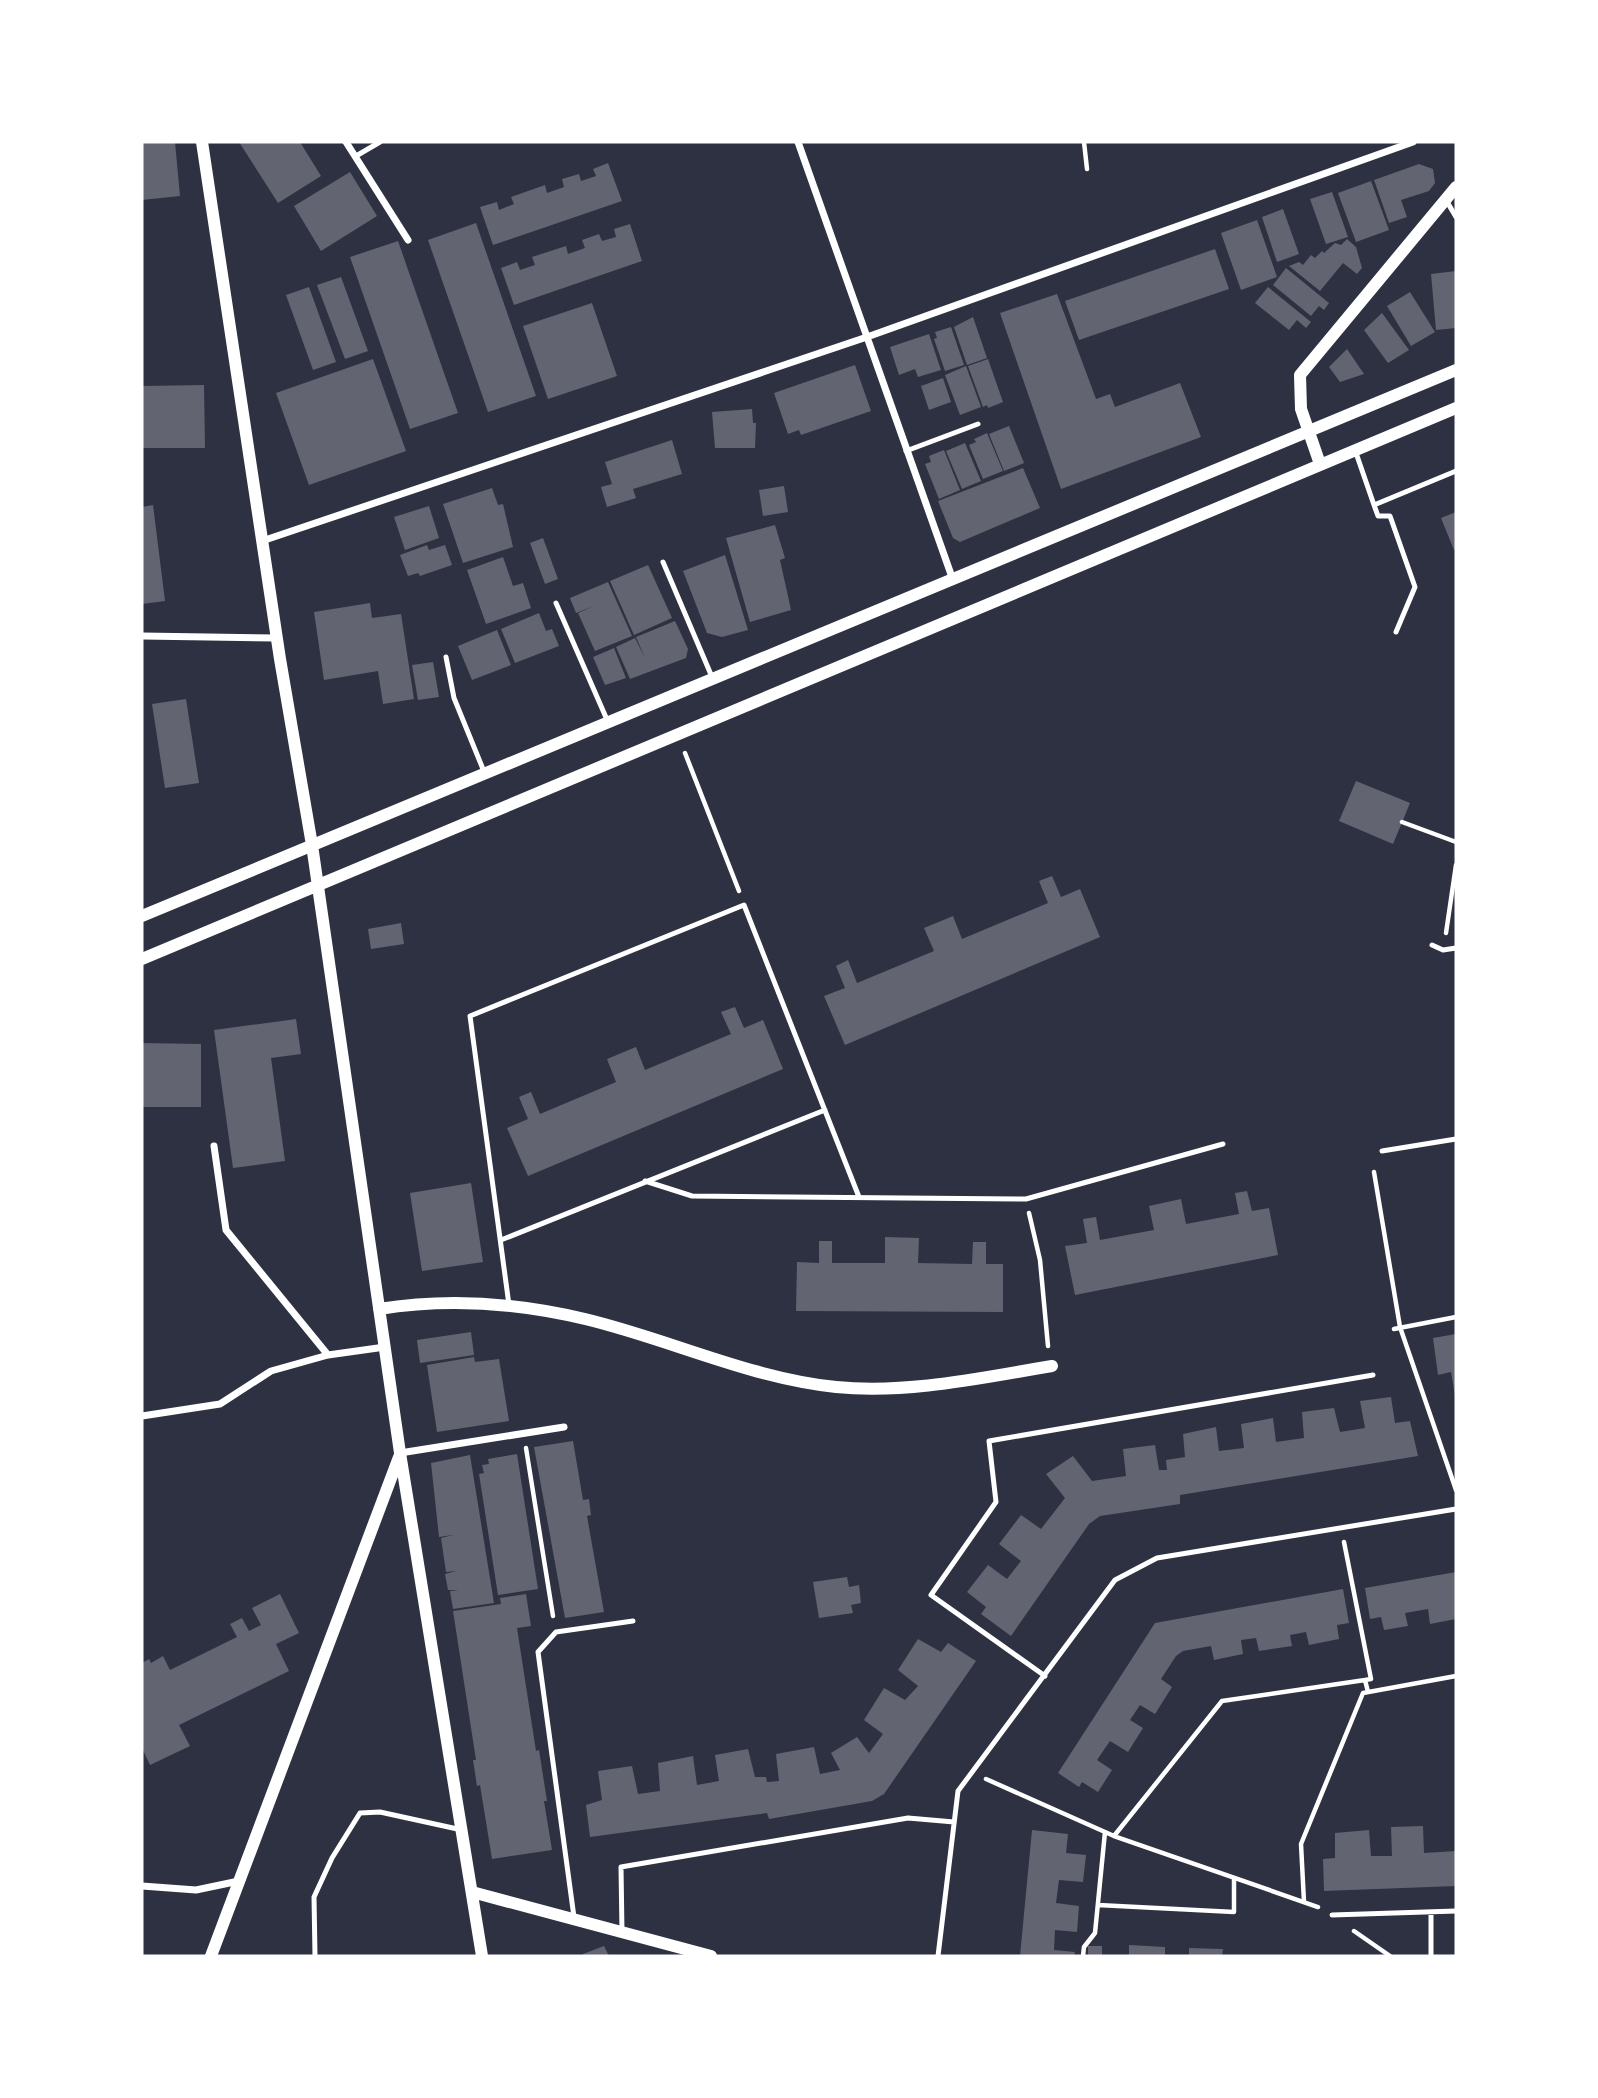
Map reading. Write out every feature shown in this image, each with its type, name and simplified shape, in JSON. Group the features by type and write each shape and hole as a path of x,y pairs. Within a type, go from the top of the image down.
{"street":[{"path":"202,142 277,638 312,845 400,1454 482,1956"},
{"path":"346,142 408,240"},
{"path":"798,142 953,580"},
{"path":"262,541 867,337 1413,142"},
{"path":"1320,464 1300,405 1300,375 1456,187"},
{"path":"142,916 1456,370"},
{"path":"142,959 1456,408"},
{"path":"142,636 277,638"},
{"path":"214,1146 226,1230 328,1355"},
{"path":"379,1309 409,1304 509,1305 585,1319 772,1375 836,1387 918,1388 1052,1366"},
{"path":"142,1416 220,1404 271,1371 328,1355 385,1347"},
{"path":"400,1454 564,1427"},
{"path":"211,1956 400,1454"},
{"path":"142,1886 196,1890 239,1881"},
{"path":"472,1892 711,1956"}],"lane":[{"path":"356,156 380,142"},
{"path":"1446,200 1456,217"},
{"path":"906,450 978,424"},
{"path":"1355,450 1378,516 1390,516 1415,587 1396,632"},
{"path":"1374,505 1456,471"},
{"path":"663,562 713,680"},
{"path":"556,603 608,722"},
{"path":"446,657 454,698 485,774"},
{"path":"509,1305 470,1016 744,905 859,1197"},
{"path":"1432,944 1443,950 1456,948"},
{"path":"501,1240 825,1110"},
{"path":"1382,1151 1456,1139"},
{"path":"645,1181 692,1196 1026,1199 1223,1144"},
{"path":"1045,1676 931,1595 996,1503 989,1441 1373,1375"},
{"path":"938,1956 958,1791 1115,1580 1157,1558 1456,1509"},
{"path":"574,1919 538,1652 556,1632 633,1621"},
{"path":"315,1956 314,1896 332,1858 360,1813 380,1812 462,1830"},
{"path":"622,1932 621,1867 908,1818 954,1822"},
{"path":"1332,1915 1456,1910"},
{"path":"1431,1912 1431,1956"}],"path":[{"path":"1084,142 1087,169"},
{"path":"677,734 744,905"},
{"path":"1402,822 1456,842"},
{"path":"1443,950 1456,865"},
{"path":"1374,1172 1400,1327 1456,1490"},
{"path":"1026,1199 1040,1260 1048,1346"},
{"path":"1394,1329 1456,1317"},
{"path":"523,1434 556,1632"},
{"path":"1114,1836 1222,1702 1371,1679 1341,1527"},
{"path":"1304,1902 1301,1844 1363,1693 1456,1677"},
{"path":"1365,1680 1368,1692"},
{"path":"972,1773 1114,1836 1304,1902 1332,1915 1390,1956"},
{"path":"1083,1956 1084,1948 1095,1933 1105,1832"},
{"path":"1098,1905 1234,1912 1234,1878"}],"building":[{"path":"142,142 175,142 180,196 142,200"},
{"path":"239,142 300,142 321,176 278,203"},
{"path":"608,163 622,201 493,245 480,207 497,202 499,210 514,204 511,197 545,185 547,193 564,187 562,179 579,174 581,181 596,176 593,169"},
{"path":"1419,164 1433,169 1435,183 1429,191 1401,200 1407,217 1389,223 1374,180"},
{"path":"350,172 377,216 321,251 294,206"},
{"path":"1371,181 1389,230 1356,242 1338,193"},
{"path":"1332,192 1348,237 1326,244 1310,199"},
{"path":"1283,209 1299,254 1277,262 1262,217"},
{"path":"1257,220 1277,277 1241,290 1221,233"},
{"path":"476,223 536,396 488,412 428,240"},
{"path":"630,224 642,261 514,305 501,268 517,262 520,270 535,265 532,257 566,246 568,254 585,248 582,240 599,234 602,241 616,237 614,229"},
{"path":"1347,239 1356,247 1362,268 1357,274 1343,263 1320,291 1289,266 1299,262 1303,265 1311,255 1315,258 1335,243 1341,245"},
{"path":"398,241 458,413 410,429 350,257"},
{"path":"1215,249 1229,289 1079,340 1065,301"},
{"path":"1286,268 1329,303 1324,310 1319,306 1311,316 1273,285"},
{"path":"1456,271 1456,328 1436,330 1431,274"},
{"path":"341,277 368,351 345,359 317,285"},
{"path":"309,287 336,362 313,370 286,295"},
{"path":"1268,287 1311,322 1306,328 1297,320 1289,330 1255,303"},
{"path":"1410,292 1435,332 1411,346 1387,306"},
{"path":"1057,294 1096,399 1110,394 1115,407 1180,383 1201,437 1061,489 1000,313"},
{"path":"592,303 617,376 548,399 523,326"},
{"path":"1382,313 1409,350 1388,363 1364,330"},
{"path":"973,317 987,358 967,365 954,327"},
{"path":"951,327 964,365 945,371 934,339 937,338 935,332"},
{"path":"929,334 941,370 918,377 915,369 899,375 890,347"},
{"path":"1347,349 1364,374 1340,382 1329,367"},
{"path":"373,359 406,451 309,485 276,393"},
{"path":"988,359 1003,402 988,408 987,405 983,407 968,366"},
{"path":"855,365 871,411 801,435 799,430 788,434 774,393"},
{"path":"966,366 981,407 960,415 945,375"},
{"path":"943,378 951,402 929,410 921,386"},
{"path":"204,385 205,448 142,448 142,386"},
{"path":"752,409 753,423 756,423 755,448 715,448 712,412"},
{"path":"1009,426 1024,463 1004,471 989,434"},
{"path":"987,433 1003,471 983,479 969,445 976,442 974,439"},
{"path":"672,440 682,474 633,489 636,498 607,507 601,487 612,484 605,462"},
{"path":"965,443 981,481 962,489 946,451"},
{"path":"944,450 960,490 939,499 925,464 931,462 929,456"},
{"path":"1023,468 1040,508 960,542 953,538 938,501"},
{"path":"784,486 788,512 763,516 759,490"},
{"path":"492,488 498,505 503,504 513,547 463,563 443,504"},
{"path":"153,505 165,601 142,604 142,507"},
{"path":"429,506 439,538 405,550 394,517"},
{"path":"1456,512 1456,549 1454,550 1441,518"},
{"path":"775,525 785,558 780,560 791,610 750,622 726,538"},
{"path":"543,538 558,579 545,584 530,543"},
{"path":"427,545 429,550 445,545 452,565 420,576 418,573 408,576 400,555"},
{"path":"725,555 748,630 722,637 707,633 683,571"},
{"path":"503,557 513,586 523,583 531,608 486,624 467,570"},
{"path":"648,565 672,618 634,635 610,581"},
{"path":"608,582 632,636 595,651 578,613 594,606 576,613 570,598"},
{"path":"370,603 372,618 401,614 414,699 383,704 378,671 324,680 314,612"},
{"path":"539,613 546,631 552,629 559,646 515,663 501,629"},
{"path":"675,621 688,649 686,658 630,679 616,647 635,638 645,658 636,637"},
{"path":"497,630 511,665 472,680 458,646"},
{"path":"614,648 626,678 605,685 593,657"},
{"path":"433,662 439,697 418,700 412,665"},
{"path":"186,699 199,783 165,788 152,704"},
{"path":"1356,781 1410,803 1393,844 1339,821"},
{"path":"1052,876 1061,897 1080,889 1100,937 845,1045 824,996 845,988 836,966 848,960 857,983 934,951 924,928 953,916 962,939 1048,903 1039,881"},
{"path":"401,923 404,944 371,949 368,929"},
{"path":"735,1007 744,1028 763,1020 783,1069 528,1176 507,1128 528,1119 519,1097 531,1092 540,1114 616,1082 607,1059 636,1047 645,1070 731,1034 721,1012"},
{"path":"296,1019 301,1054 271,1058 285,1161 233,1168 214,1030"},
{"path":"142,1043 201,1044 201,1107 142,1107"},
{"path":"471,1183 483,1262 422,1271 410,1193"},
{"path":"1247,1191 1252,1211 1269,1208 1278,1255 1075,1295 1065,1246 1087,1243 1083,1219 1096,1217 1100,1240 1154,1230 1149,1206 1181,1199 1186,1224 1239,1214 1235,1193"},
{"path":"885,1237 919,1238 918,1263 972,1264 973,1242 986,1242 986,1264 1003,1264 1003,1312 796,1311 797,1262 819,1263 819,1241 832,1241 832,1263 885,1263"},
{"path":"471,1332 474,1355 420,1363 417,1340"},
{"path":"1456,1334 1455,1395 1451,1372 1438,1375 1433,1338"},
{"path":"474,1357 475,1362 499,1359 509,1421 437,1432 427,1365"},
{"path":"1391,1397 1395,1423 1410,1421 1418,1456 1180,1495 1180,1504 1100,1516 1089,1524 1011,1636 981,1614 986,1607 967,1592 988,1565 1007,1579 1021,1561 999,1544 1021,1515 1041,1529 1065,1498 1046,1474 1073,1456 1092,1481 1126,1476 1123,1449 1155,1445 1159,1470 1167,1470 1166,1460 1185,1457 1183,1434 1216,1427 1219,1451 1244,1448 1241,1424 1273,1418 1276,1442 1304,1438 1302,1412 1334,1408 1340,1432 1365,1428 1360,1401"},
{"path":"573,1441 583,1500 589,1499 591,1515 587,1516 604,1612 565,1618 534,1447"},
{"path":"517,1454 538,1589 498,1595 479,1474 484,1473 482,1465 489,1464 488,1459"},
{"path":"470,1455 494,1603 453,1609 450,1591 459,1590 448,1590 445,1574 456,1571 446,1572 441,1538 453,1535 439,1537 431,1463"},
{"path":"1456,1572 1456,1619 1430,1624 1428,1609 1405,1613 1408,1626 1384,1630 1381,1617 1370,1619 1365,1588"},
{"path":"847,1577 849,1587 859,1585 861,1603 851,1605 853,1613 819,1618 813,1582"},
{"path":"1343,1589 1349,1623 1337,1625 1339,1639 1309,1645 1306,1632 1290,1635 1292,1646 1259,1651 1256,1638 1241,1640 1243,1654 1214,1660 1211,1646 1183,1651 1176,1656 1161,1679 1172,1687 1155,1714 1140,1705 1130,1720 1143,1728 1128,1752 1110,1741 1097,1760 1112,1770 1098,1792 1082,1782 1079,1787 1058,1773 1155,1623"},
{"path":"280,1594 299,1633 276,1644 289,1671 179,1725 190,1746 150,1765 142,1748 142,1663 149,1659 151,1663 163,1656 170,1670 237,1637 230,1624 242,1618 249,1631 261,1625 252,1608"},
{"path":"526,1594 531,1626 517,1628 536,1751 539,1750 552,1850 492,1859 480,1785 477,1786 473,1760 476,1760 453,1611 501,1604 500,1598"},
{"path":"918,1639 941,1652 948,1643 976,1661 884,1794 872,1801 769,1819 767,1813 590,1837 586,1805 602,1800 598,1771 632,1766 638,1794 660,1791 658,1763 693,1756 697,1785 719,1781 715,1755 748,1749 755,1777 766,1777 767,1782 779,1781 776,1754 814,1747 820,1774 840,1770 831,1753 857,1737 869,1753 883,1734 864,1720 884,1688 905,1700 918,1686 898,1670"},
{"path":"1423,1826 1424,1853 1456,1851 1456,1886 1324,1891 1323,1859 1335,1858 1335,1833 1369,1830 1371,1856 1392,1856 1391,1827"},
{"path":"1032,1830 1068,1834 1066,1853 1086,1855 1083,1882 1059,1880 1056,1903 1079,1906 1077,1932 1055,1930 1054,1950 1075,1952 1074,1956 1020,1956"},
{"path":"1129,1945 1165,1947 1165,1956 1129,1956"},
{"path":"604,1946 609,1956 583,1956 583,1954"},
{"path":"1088,1946 1102,1946 1102,1956 1088,1956"},
{"path":"1189,1948 1223,1949 1222,1956 1189,1956"}]}
